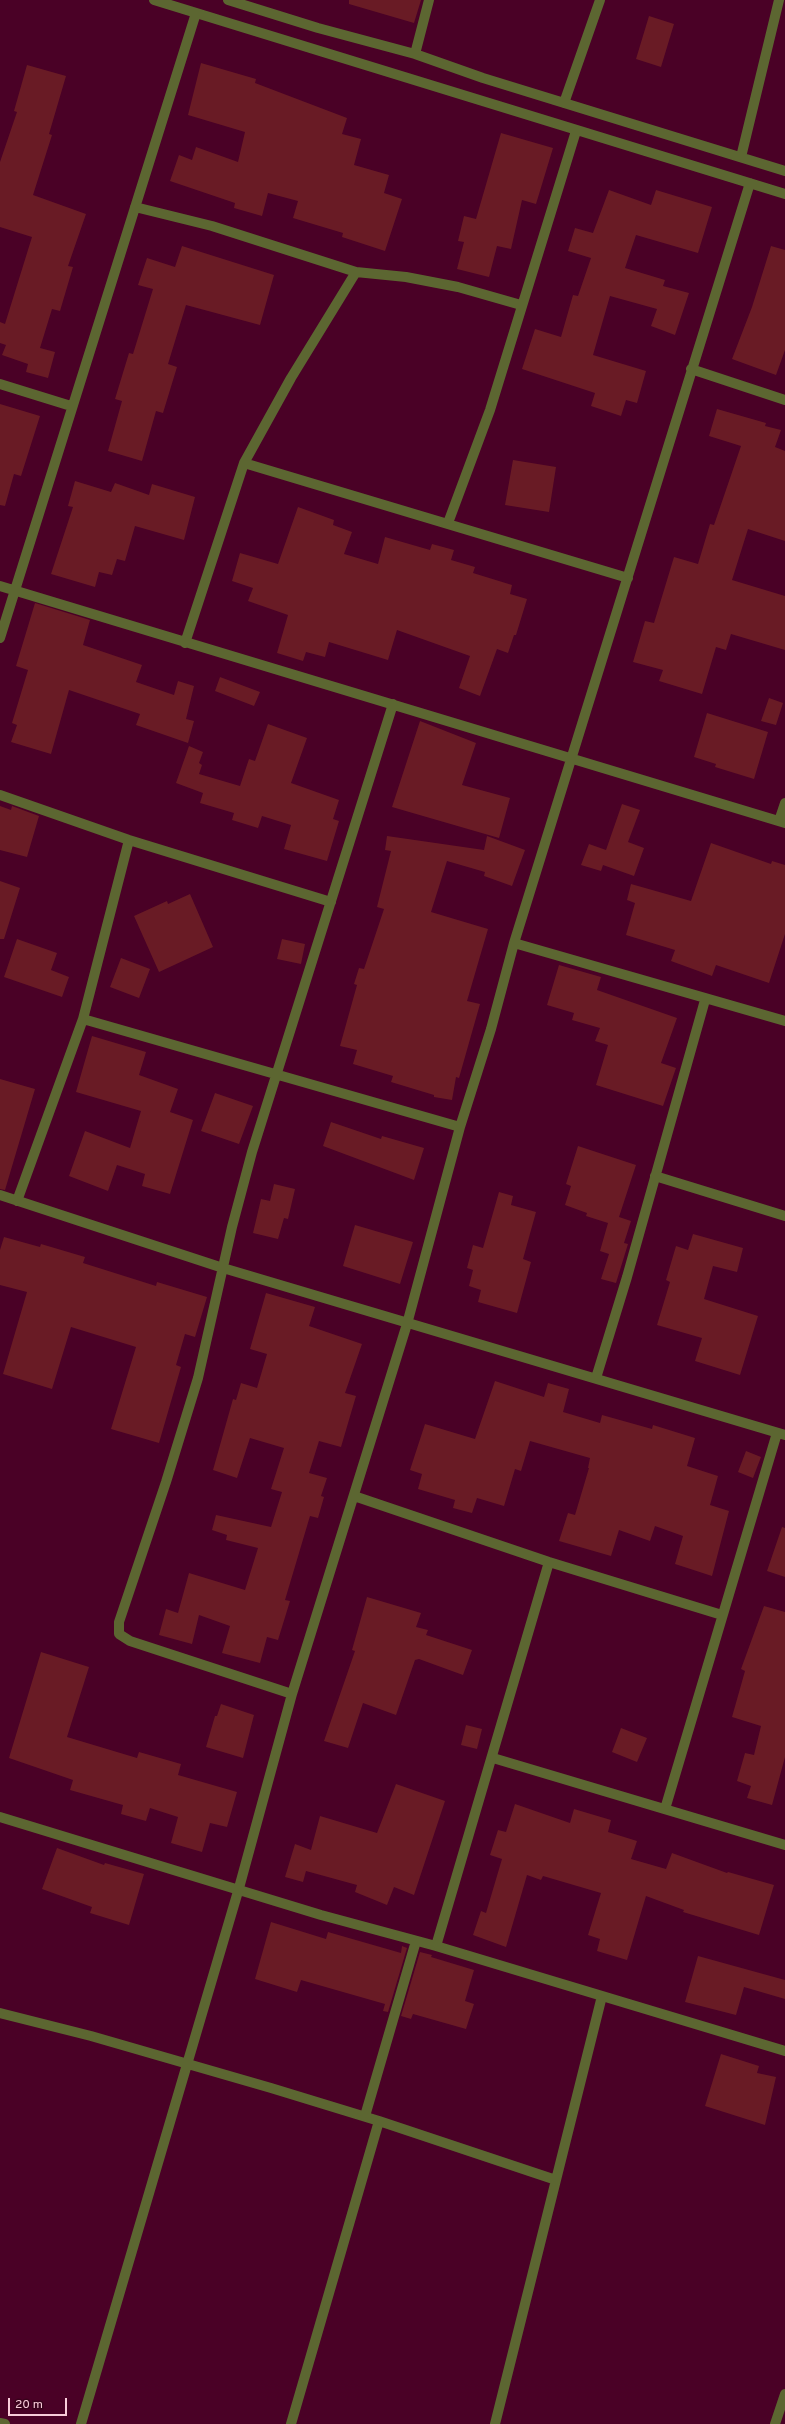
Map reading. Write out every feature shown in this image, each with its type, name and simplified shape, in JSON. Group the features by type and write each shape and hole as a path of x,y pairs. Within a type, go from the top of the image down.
{"street":[{"path":"154,0 576,131 785,194"},
{"path":"228,0 261,5 415,54 483,78 785,171"},
{"path":"415,54 429,0"},
{"path":"564,103 600,0"},
{"path":"741,157 778,0"},
{"path":"0,638 196,13"},
{"path":"448,523 490,410 521,305 576,131"},
{"path":"81,2424 132,2247 188,2064 292,1694 408,1324 460,1127 491,1029 514,943 570,758 628,578 750,183"},
{"path":"135,207 212,226 356,272 406,277 458,287 521,305"},
{"path":"186,643 244,463 291,378 356,272"},
{"path":"692,369 785,400"},
{"path":"0,384 72,406"},
{"path":"244,463 628,578"},
{"path":"0,586 782,822 785,803"},
{"path":"292,1694 130,1641 119,1634 118,1622 166,1482 198,1378 223,1268 252,1152 393,704"},
{"path":"0,795 129,840 331,902"},
{"path":"17,1200 83,1019 129,840"},
{"path":"514,943 705,1000 785,1022"},
{"path":"596,1378 627,1277 705,1000"},
{"path":"83,1019 278,1073 460,1127"},
{"path":"655,1176 785,1216"},
{"path":"0,1195 223,1268 781,1434 722,1615 665,1810"},
{"path":"354,1496 550,1562 722,1615"},
{"path":"436,1946 550,1562"},
{"path":"493,1758 785,1845"},
{"path":"0,1818 238,1888 321,1915 436,1946 785,2051"},
{"path":"365,2116 416,1941"},
{"path":"495,2424 602,1996"},
{"path":"1,2016 91,2036 365,2116 556,2180"},
{"path":"291,2424 379,2121"},
{"path":"775,2424 785,2394"},
{"path":"0,2423 5,2424"}],"building":[{"path":"349,0 421,0 414,23 349,4"},
{"path":"649,16 674,24 661,67 636,59"},
{"path":"201,63 256,79 255,83 347,118 342,134 361,139 354,165 389,175 384,193 402,199 385,251 342,237 343,233 293,218 298,201 268,193 262,216 234,208 235,203 170,181 179,155 192,160 196,147 238,162 245,132 188,115"},
{"path":"27,65 66,76 49,134 52,135 33,195 86,214 68,266 73,267 60,311 52,309 40,348 55,352 48,378 26,372 28,364 2,355 6,345 0,343 0,322 5,324 32,237 0,227 0,162 17,112 14,111"},
{"path":"501,133 553,148 536,204 522,200 511,249 497,246 489,277 457,269 464,242 458,241 464,216 476,219"},
{"path":"609,190 651,205 656,190 712,207 698,253 636,235 625,268 665,280 663,286 689,293 675,335 651,326 657,309 610,296 593,355 646,371 637,403 626,400 621,416 591,406 595,393 522,369 535,329 561,337 573,295 578,296 591,258 568,251 575,228 593,233"},
{"path":"182,246 274,275 260,325 186,305 168,364 177,367 163,413 156,411 142,461 108,451 122,401 115,399 129,353 133,354 153,289 138,285 147,258 175,267"},
{"path":"771,246 785,250 785,350 776,375 732,359 752,307"},
{"path":"0,404 40,416 21,476 14,474 5,506 0,505"},
{"path":"717,409 766,423 765,426 781,430 775,447 785,451 785,541 748,529 732,580 785,596 785,650 731,634 726,650 716,647 702,694 659,681 663,670 633,662 645,621 654,623 674,557 698,564 710,524 714,525 741,446 709,436"},
{"path":"513,460 556,467 549,512 505,505"},
{"path":"75,481 111,492 115,483 149,495 152,484 195,497 184,540 135,526 125,561 117,559 112,575 99,572 95,587 51,574 73,507 68,506"},
{"path":"298,507 334,520 333,525 352,532 344,554 378,564 385,537 430,550 432,544 454,550 451,560 475,567 473,573 512,585 510,594 527,599 516,635 514,635 508,653 497,649 480,696 459,688 470,656 397,630 388,660 329,642 325,657 306,652 303,661 277,653 288,615 248,601 253,588 232,581 240,553 278,564"},
{"path":"35,603 90,620 83,645 142,665 136,682 174,695 178,681 194,686 186,719 194,721 188,743 136,725 140,714 69,690 51,754 11,742 17,725 12,723 28,670 16,666"},
{"path":"220,677 260,692 254,706 215,691"},
{"path":"769,698 783,703 776,725 761,721"},
{"path":"707,713 768,732 754,779 715,767 716,764 694,757"},
{"path":"420,721 476,743 462,785 510,798 499,838 392,807"},
{"path":"268,724 307,738 291,783 339,800 333,819 339,821 327,861 284,849 291,825 262,816 258,828 232,820 234,813 200,803 203,793 176,783 189,746 203,752 199,763 202,765 199,774 240,786 249,759 255,761"},
{"path":"622,804 640,810 628,842 644,848 634,876 603,865 601,871 581,865 589,844 606,850"},
{"path":"0,806 11,810 12,806 39,816 27,857 0,850"},
{"path":"387,836 484,850 487,836 525,850 512,886 484,876 485,872 447,861 431,912 488,929 467,1001 480,1004 459,1078 456,1077 452,1100 434,1097 434,1095 391,1082 393,1076 353,1064 357,1050 340,1046 357,985 354,984 359,968 364,969 384,909 377,907 391,851 385,850"},
{"path":"711,843 771,864 772,861 785,865 785,934 769,983 716,965 712,976 671,961 675,950 626,935 635,903 627,900 631,884 691,901"},
{"path":"0,881 20,888 4,939 0,939"},
{"path":"190,894 213,947 159,972 134,916 167,901 168,904"},
{"path":"17,939 57,953 51,970 69,977 62,997 4,977"},
{"path":"282,939 305,944 301,964 277,959"},
{"path":"121,958 150,969 139,998 110,987"},
{"path":"559,965 601,977 597,990 677,1018 661,1063 676,1068 663,1106 596,1085 608,1045 595,1041 600,1028 572,1020 574,1013 547,1005"},
{"path":"92,1036 146,1052 139,1075 178,1089 170,1112 193,1120 170,1194 142,1186 145,1174 117,1165 108,1191 69,1176 85,1131 130,1148 141,1111 76,1092"},
{"path":"0,1079 35,1089 5,1190 0,1189"},
{"path":"215,1093 253,1106 239,1144 201,1131"},
{"path":"331,1122 381,1139 382,1136 424,1148 414,1180 323,1146"},
{"path":"578,1146 636,1165 619,1217 631,1221 624,1243 628,1244 616,1283 601,1279 609,1254 600,1251 608,1223 586,1216 587,1213 565,1205 571,1186 566,1184"},
{"path":"274,1184 295,1189 288,1219 284,1218 278,1239 253,1233 261,1199 270,1201"},
{"path":"499,1192 513,1196 511,1205 536,1212 523,1259 531,1262 517,1313 478,1302 481,1290 469,1286 473,1270 467,1268 473,1245 483,1248"},
{"path":"355,1225 413,1242 400,1284 343,1266"},
{"path":"693,1234 743,1248 737,1272 713,1266 704,1299 758,1316 740,1375 695,1361 702,1338 657,1325 670,1282 666,1280 676,1246 688,1250"},
{"path":"4,1237 40,1247 41,1244 85,1257 83,1263 156,1286 157,1282 207,1297 195,1337 185,1334 176,1365 181,1367 159,1443 111,1429 136,1347 71,1327 52,1389 3,1374 27,1292 0,1285 0,1250"},
{"path":"266,1293 315,1307 309,1326 362,1344 345,1393 356,1396 341,1447 319,1441 309,1473 327,1478 321,1496 324,1497 318,1518 310,1516 285,1600 290,1601 278,1640 267,1637 260,1663 222,1653 230,1626 199,1615 192,1644 159,1635 166,1609 178,1613 189,1573 245,1590 258,1548 226,1540 227,1535 212,1530 216,1515 271,1527 282,1492 271,1489 284,1448 250,1438 237,1478 213,1470 233,1399 236,1400 241,1383 257,1388 267,1354 250,1349"},
{"path":"495,1381 544,1397 548,1383 569,1389 563,1412 600,1423 602,1415 652,1429 653,1425 695,1438 687,1466 718,1476 710,1505 729,1511 712,1576 675,1564 683,1536 655,1526 650,1541 619,1530 611,1556 559,1541 568,1513 575,1515 589,1468 590,1458 530,1441 521,1471 515,1469 504,1506 477,1498 472,1513 453,1508 455,1500 418,1489 422,1474 410,1470 425,1424 475,1439"},
{"path":"746,1451 761,1457 753,1478 738,1472"},
{"path":"782,1527 785,1528 785,1577 767,1571"},
{"path":"367,1597 421,1613 416,1627 428,1630 426,1635 472,1650 463,1675 419,1659 415,1660 396,1715 363,1703 348,1748 324,1741 355,1651 352,1650"},
{"path":"764,1606 785,1612 785,1757 772,1805 747,1798 751,1786 737,1781 745,1753 754,1755 761,1726 732,1717 745,1671 741,1669"},
{"path":"41,1652 89,1667 67,1737 137,1758 139,1752 181,1764 178,1775 237,1792 227,1827 210,1823 202,1852 171,1843 178,1817 150,1808 146,1821 121,1814 123,1805 70,1790 73,1780 9,1758"},
{"path":"221,1704 254,1715 243,1758 206,1747 215,1716 217,1716"},
{"path":"466,1725 482,1729 477,1749 461,1745"},
{"path":"621,1728 647,1738 637,1762 612,1752"},
{"path":"396,1784 445,1801 414,1895 394,1887 387,1905 355,1892 357,1885 306,1871 303,1882 285,1877 295,1844 311,1850 320,1816 377,1833"},
{"path":"515,1804 570,1823 574,1809 611,1820 608,1832 637,1841 631,1859 666,1869 672,1853 727,1873 728,1872 774,1885 759,1935 683,1912 684,1910 646,1896 627,1960 597,1951 600,1939 588,1935 601,1893 543,1876 541,1880 527,1875 506,1947 473,1935 481,1911 486,1913 502,1859 490,1855 498,1830 506,1832"},
{"path":"57,1848 104,1865 105,1863 144,1874 129,1925 90,1913 92,1907 42,1889"},
{"path":"271,1922 326,1939 328,1932 401,1953 402,1946 407,1948 388,2012 383,2011 385,2004 301,1980 297,1992 255,1979"},
{"path":"420,1952 432,1955 431,1957 474,1970 465,2001 474,2004 466,2029 413,2014 411,2019 401,2016"},
{"path":"698,1956 785,1980 785,1999 744,1987 736,2015 685,2002"},
{"path":"721,2054 759,2066 757,2073 776,2077 765,2125 705,2106"}]}
